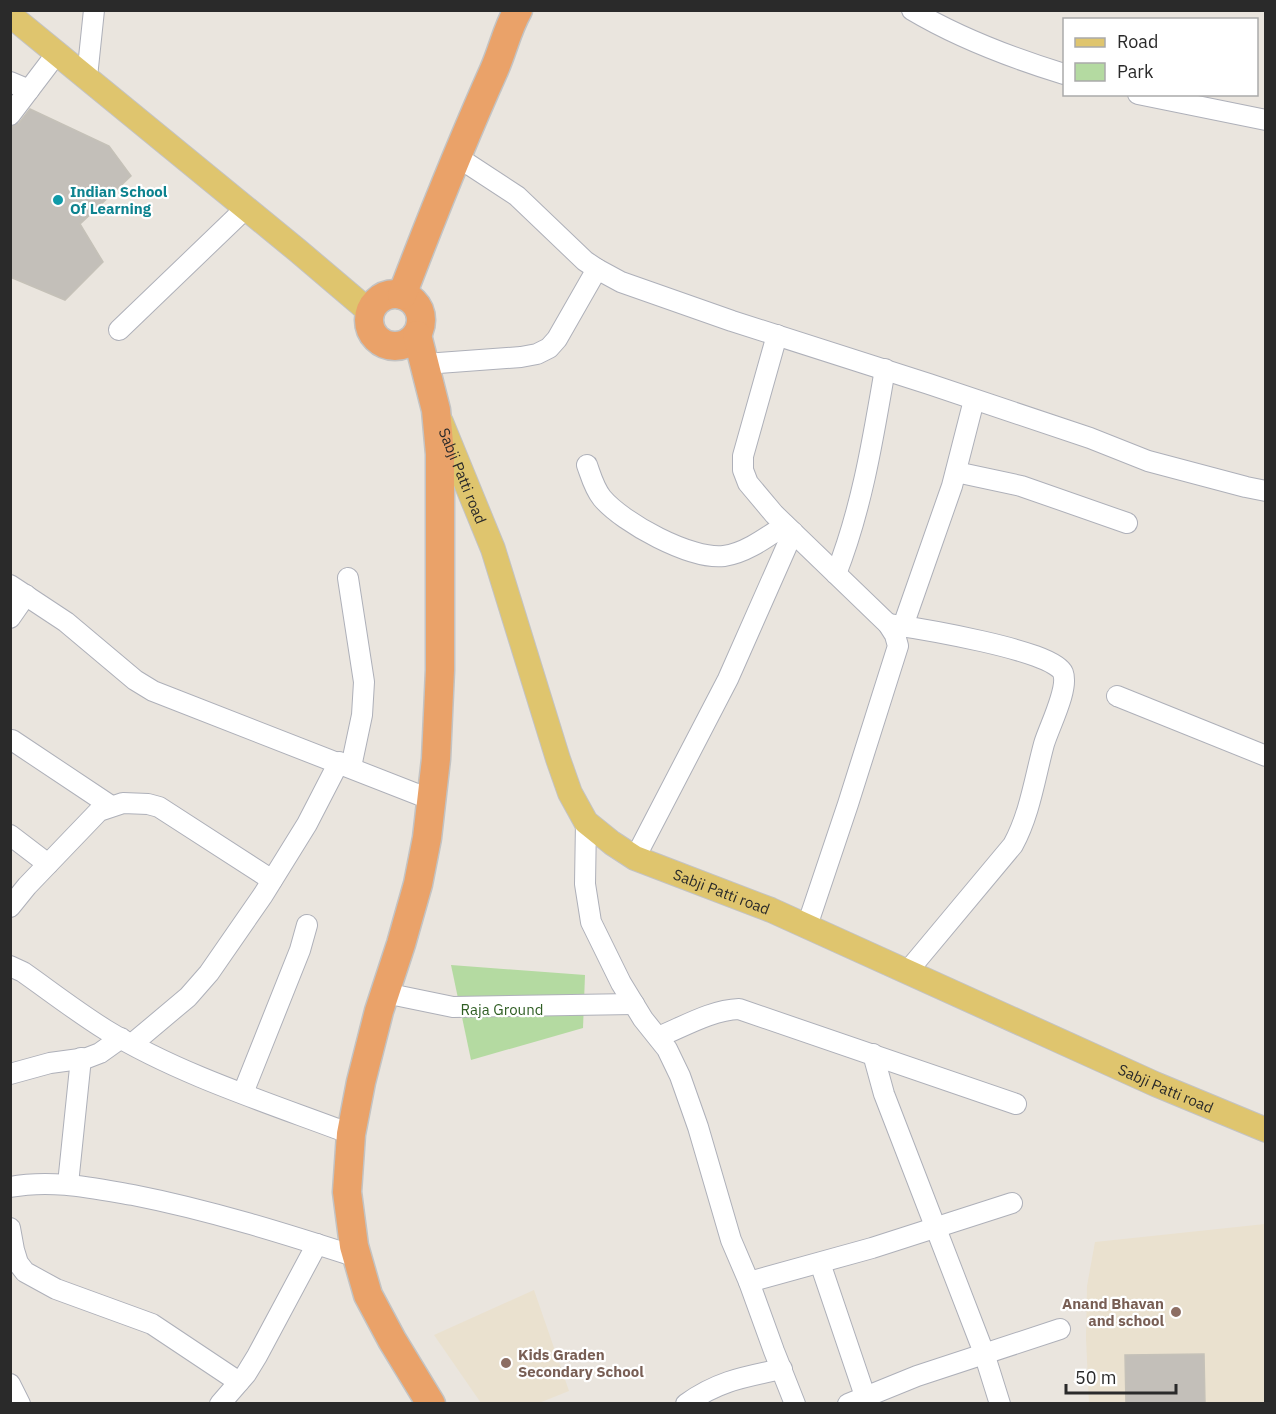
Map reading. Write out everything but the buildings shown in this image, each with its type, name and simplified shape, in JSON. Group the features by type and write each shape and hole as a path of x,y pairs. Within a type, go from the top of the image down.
{"highway":[{"path":"402,295 456,156 503,51 510,24 518,10"},
{"path":"503,51 527,33 540,10"},
{"path":"392,294 402,295 410,298 420,311 421,328 410,342 392,347 375,339 368,321 370,312 382,297 392,294"},
{"path":"417,335 436,410 441,487 439,722 432,800 418,884 361,1082 351,1134 347,1192 357,1257 368,1295 431,1404"}],"main road":[{"path":"10,15 370,312"},
{"name":"Sabji Patti road","path":"436,410 493,549 558,759 570,794 586,822 635,858 771,910 1155,1084 1266,1130"}],"street":[{"path":"87,77 94,10"},
{"path":"912,10 936,25 1022,61 1063,73"},
{"path":"10,115 57,53"},
{"path":"10,82 29,90"},
{"path":"1148,96 1266,120"},
{"path":"456,156 517,196 585,261 621,282 1090,438 1148,461 1266,491"},
{"path":"119,330 246,208"},
{"path":"425,364 521,357 537,354 549,348 557,339 597,269"},
{"path":"777,335 743,456 743,470 748,483 789,529 836,574 896,625 963,637 1043,659 1060,667 1064,675 1064,686 1045,741 1022,829 1013,845 907,972"},
{"path":"836,574 858,509 885,369"},
{"path":"807,926 895,659 896,625 956,472 974,400"},
{"path":"587,465 594,486 609,506 657,538 709,556 734,554 789,529"},
{"path":"956,472 1021,486 1127,524"},
{"path":"635,858 728,679 789,529"},
{"path":"10,1074 100,1053 126,1041 188,997 208,973 272,880 345,764 362,715 364,682 348,578"},
{"path":"10,618 18,590 66,622 135,680 153,691 345,764 432,800"},
{"path":"1117,696 1266,756"},
{"path":"12,740 111,806"},
{"path":"10,908 99,811 123,803 159,807 272,880"},
{"path":"586,822 585,884 591,922 621,983 667,1049 690,1101 731,1240 795,1404"},
{"path":"10,835 48,864"},
{"path":"243,1093 300,950 307,925"},
{"path":"10,966 126,1041 213,1082 351,1134"},
{"path":"385,993 453,1007 634,1004"},
{"path":"658,1037 714,1014 739,1010 1017,1104"},
{"path":"873,1054 884,1094 984,1353 1000,1404"},
{"path":"68,1184 81,1058"},
{"path":"10,1187 68,1184 153,1199 251,1222 357,1257"},
{"path":"749,1282 936,1229 1012,1203"},
{"path":"10,1228 18,1263 25,1272 56,1289 152,1323 239,1382"},
{"path":"220,1404 257,1356 317,1244"},
{"path":"820,1263 856,1400 917,1376 1060,1329"},
{"path":"686,1404 704,1390 724,1382 782,1369"},
{"path":"10,1384 20,1404"}],"shaded area":[{"name":"Anand Bhavan and school","path":"1265,1224 1265,1403 1089,1404 1086,1338 1087,1286 1095,1242"},
{"name":"Kids Graden Secondary School","path":"534,1290 569,1391 539,1403 481,1403 434,1335"}],"green space":[{"name":"Raja Ground","path":"451,965 585,975 583,1028 471,1060"}],"place":[{"name":"Indian School Of Learning","path":"58,200"},
{"name":"Anand Bhavan and school","path":"1176,1312"},
{"name":"Kids Graden Secondary School","path":"506,1363"}]}
